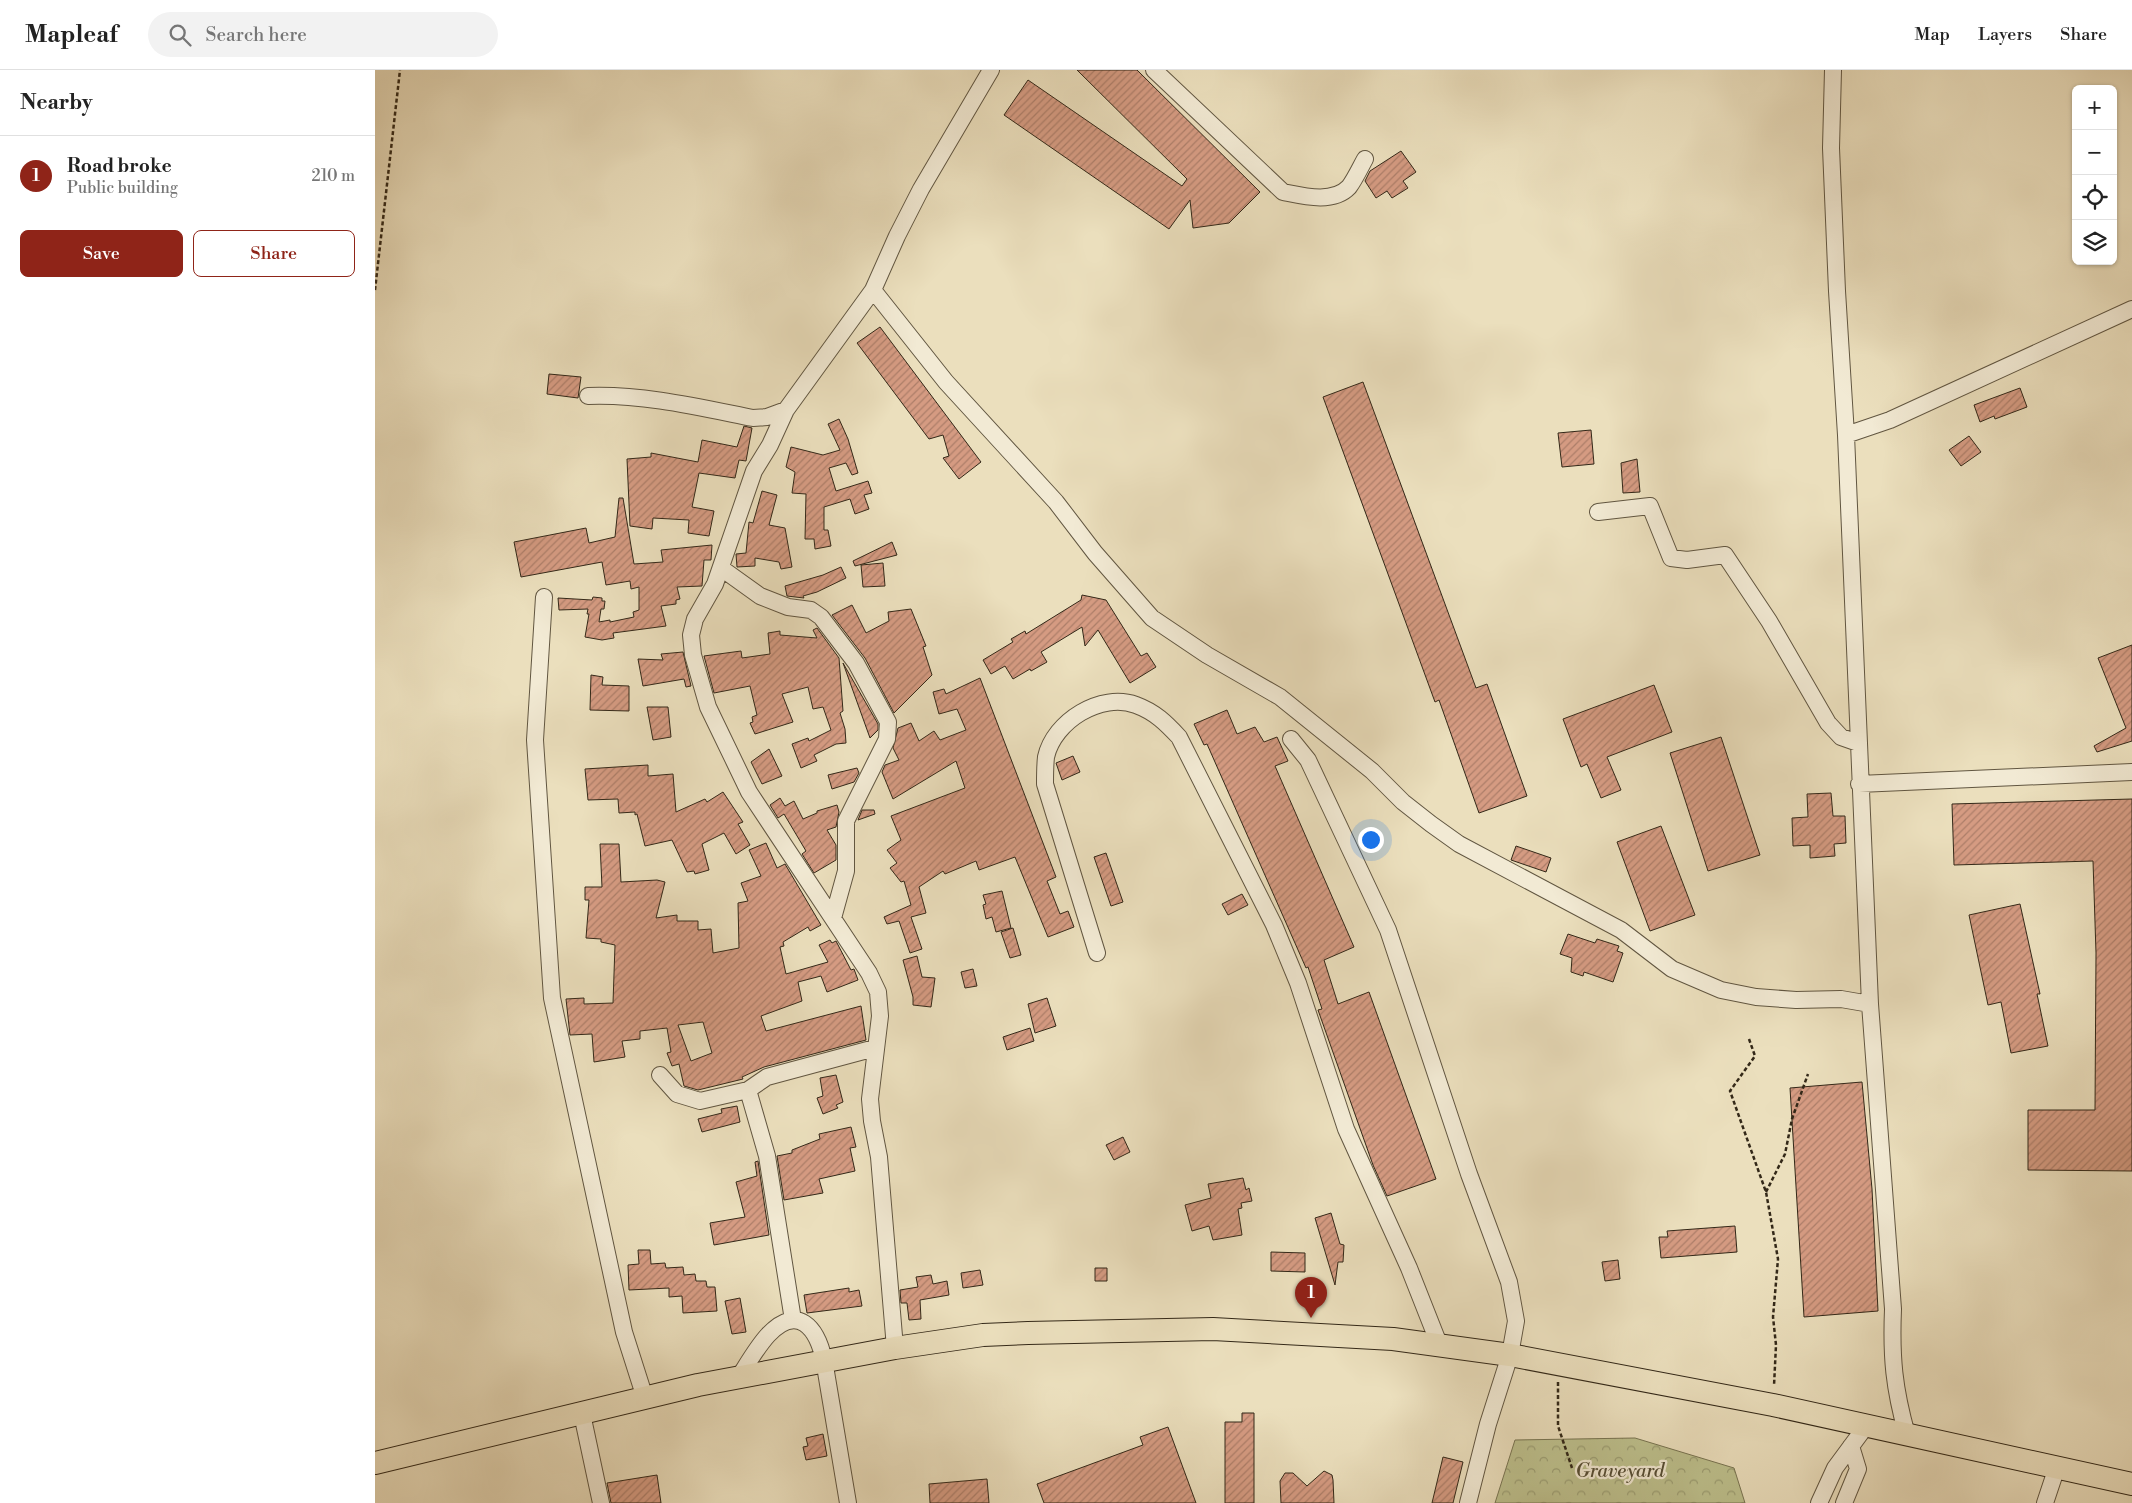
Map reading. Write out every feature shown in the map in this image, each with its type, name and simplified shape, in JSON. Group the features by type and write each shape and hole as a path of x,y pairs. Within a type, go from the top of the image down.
{"highway":[{"path":"375,1463 739,1377 895,1348 992,1335 1168,1329 1284,1332 1439,1344 1510,1355 1773,1405 2132,1484"}],"street":[{"path":"895,1348 879,1157 870,1099 880,1016 878,992 869,973 749,792 708,707 693,655 691,635 695,619 715,584 754,471 770,445 786,410 873,290 897,236 921,189 991,70"},
{"path":"1154,70 1283,192 1307,196 1336,196 1348,187 1365,159"},
{"path":"1833,70 1832,168 1846,435 1859,784 1870,1004 1893,1309 1891,1356 1897,1397 1907,1435"},
{"path":"873,290 946,382 1056,502 1095,553 1152,618 1207,655 1280,697 1372,771 1403,802 1431,824 1459,844 1621,930 1673,969 1721,990 1756,997 1796,1000 1841,999 1870,1004"},
{"path":"1846,435 1890,420 2132,309"},
{"path":"588,396 620,395 646,397 753,418 767,418 786,410"},
{"path":"1598,512 1649,506 1671,558 1687,560 1725,555 1769,621 1827,723 1841,737 1858,743"},
{"path":"721,568 773,603 811,610 821,617 856,663 888,722 887,739 846,820 846,872 833,918"},
{"path":"544,597 535,740 552,998 624,1332 645,1398"},
{"path":"1097,953 1045,784 1047,756 1059,731 1079,712 1106,703 1135,704 1160,716 1179,737 1274,925 1298,983 1346,1129 1409,1268 1439,1344"},
{"path":"1291,739 1308,760 1388,930 1469,1174 1509,1282 1516,1321 1510,1355 1488,1424 1468,1503"},
{"path":"1859,784 2132,772"},
{"path":"660,1075 677,1094 700,1101 748,1090 767,1077 875,1048"},
{"path":"748,1090 767,1156 793,1320"},
{"path":"739,1377 767,1336 779,1325 793,1320 804,1322 814,1331 820,1343 824,1360 848,1503"},
{"path":"582,1414 601,1503"},
{"path":"1819,1503 1835,1468 1865,1426"},
{"path":"1844,1503 1857,1468 1851,1446"},
{"path":"2045,1503 2057,1467"}],"path":[{"path":"375,290 401,70"},
{"path":"1749,1039 1755,1056 1730,1090 1766,1192 1778,1259 1773,1317 1776,1346 1773,1405"},
{"path":"1766,1192 1785,1154 1792,1119 1808,1074"},
{"path":"1557,1363 1558,1426 1572,1468"}],"green space":[{"name":"Graveyard","path":"1635,1438 1734,1468 1745,1503 1495,1503 1515,1440"}],"building":[{"path":"1077,70 1137,70 1260,192 1229,223 1193,228 1190,200 1169,229 1004,115 1028,80 1182,186 1187,179"},
{"path":"1401,151 1416,172 1403,181 1408,188 1392,198 1387,191 1376,198 1365,181 1370,171"},
{"path":"880,327 981,462 959,479 943,458 949,456 943,435 929,439 857,343"},
{"path":"549,374 581,377 578,398 547,394"},
{"path":"1363,382 1476,688 1487,684 1527,796 1479,813 1439,700 1435,702 1323,397"},
{"path":"2020,388 2027,407 1995,419 1994,416 1980,422 1974,405"},
{"path":"839,419 848,439 858,473 852,475 846,463 829,468 836,491 868,481 872,493 864,495 869,509 855,514 850,499 824,507 824,530 828,530 831,546 815,549 814,539 805,539 806,494 792,493 795,472 786,467 791,447 823,455 840,450 828,424"},
{"path":"744,426 752,428 746,461 739,460 735,478 699,473 692,507 714,511 709,536 688,533 689,520 653,518 652,529 630,526 627,459 651,457 651,453 698,462 702,440 737,447"},
{"path":"1591,430 1594,464 1562,467 1558,433"},
{"path":"1969,436 1981,452 1961,466 1949,450"},
{"path":"1637,459 1640,492 1623,493 1621,463"},
{"path":"762,491 777,495 769,525 785,528 792,567 781,569 779,562 755,558 755,566 737,567 736,554 746,553 749,522 753,523"},
{"path":"619,498 623,498 634,564 663,562 661,550 712,545 711,560 704,560 702,586 677,587 680,599 676,600 676,604 661,606 666,626 613,633 614,638 602,640 585,637 589,614 587,614 588,609 559,610 558,598 592,600 593,597 602,598 602,601 605,601 604,609 601,609 599,622 610,620 610,622 634,617 633,612 639,610 639,587 631,589 630,581 606,585 602,562 521,577 514,542 586,528 589,543 615,537"},
{"path":"892,542 897,555 855,566 853,561"},
{"path":"883,563 885,586 863,587 861,565"},
{"path":"841,567 846,578 817,592 803,596 804,598 787,596 785,586 823,575"},
{"path":"1082,595 1106,600 1141,656 1147,653 1156,667 1130,683 1098,630 1085,646 1082,627 1041,652 1047,662 1031,671 1030,669 1013,679 1005,666 991,674 983,660 1013,642 1011,639 1025,631 1026,634 1081,600"},
{"path":"852,605 866,633 889,621 888,612 911,609 926,646 923,647 932,675 894,713 865,658 832,615"},
{"path":"817,628 839,658 843,711 840,713 845,729 846,743 836,744 814,755 817,761 801,768 792,744 808,738 809,741 831,730 823,707 813,709 808,687 782,694 793,722 755,734 750,723 753,722 752,717 757,715 750,686 714,693 704,656 741,651 742,658 770,654 768,633 780,631 780,635 817,638 813,630"},
{"path":"2132,645 2132,741 2097,752 2094,746 2126,728 2098,658"},
{"path":"683,652 691,686 686,687 684,679 643,686 638,659 663,660 661,654"},
{"path":"843,663 878,724 878,730 870,738"},
{"path":"591,675 603,677 602,685 629,686 629,711 590,710"},
{"path":"980,678 1056,877 1047,881 1060,914 1068,911 1074,927 1048,937 1015,857 979,870 976,861 945,874 943,871 919,887 926,913 911,917 922,949 910,953 899,921 887,924 884,917 911,905 904,881 901,882 890,868 897,863 887,850 901,840 891,816 965,788 956,761 893,799 882,772 885,765 899,760 893,748 898,728 911,723 919,741 934,731 940,740 966,730 957,709 939,714 933,692 944,689 946,694"},
{"path":"1654,685 1672,732 1607,757 1621,790 1601,798 1587,764 1581,767 1563,719"},
{"path":"647,707 668,707 671,737 653,740"},
{"path":"1227,710 1237,734 1255,727 1264,742 1277,737 1288,761 1275,766 1354,947 1324,960 1338,1004 1369,992 1436,1179 1387,1196 1373,1165 1318,1010 1322,1009 1308,967 1306,968 1207,744 1204,745 1194,724"},
{"path":"1721,737 1760,855 1708,871 1670,753"},
{"path":"769,749 782,776 762,784 751,762"},
{"path":"1073,756 1080,772 1062,780 1056,763"},
{"path":"648,765 648,776 673,774 676,812 705,799 707,802 723,792 743,822 738,824 750,845 736,854 724,833 702,844 709,870 695,874 694,871 687,872 672,840 645,846 637,814 635,815 635,812 619,813 618,799 588,800 585,769"},
{"path":"857,768 859,773 854,782 832,789 828,775"},
{"path":"1831,793 1833,816 1845,816 1846,843 1834,844 1835,856 1810,858 1810,845 1793,846 1792,818 1808,817 1807,794"},
{"path":"780,798 785,806 794,801 803,819 817,813 817,811 837,805 839,812 836,827 827,830 836,845 836,860 814,873 802,854 806,851 784,814 778,818 770,805"},
{"path":"2132,799 2132,1171 2028,1170 2028,1110 2095,1110 2096,953 2093,861 1954,865 1952,804"},
{"path":"862,810 874,810 875,814 858,820"},
{"path":"1661,826 1695,915 1650,931 1617,842"},
{"path":"766,843 777,868 785,864 821,925 810,931 808,927 783,942 784,946 780,947 786,974 828,962 819,945 830,940 832,943 836,941 851,970 854,969 858,980 827,992 821,976 798,982 802,1001 761,1016 766,1031 861,1006 866,1040 764,1067 742,1077 743,1079 698,1090 684,1086 679,1064 672,1066 667,1053 671,1052 667,1028 640,1031 640,1039 622,1041 625,1057 594,1062 592,1034 570,1035 566,999 584,998 584,1004 613,1003 615,945 601,942 601,939 586,938 589,900 585,900 585,887 602,887 600,844 619,844 621,882 657,880 665,882 656,918 677,915 677,921 698,921 698,930 711,929 713,953 739,948 738,903 748,901 741,883 761,876 749,850","holes":["703,1022 712,1053 691,1061 678,1025"]},
{"path":"1516,846 1551,858 1546,872 1511,860"},
{"path":"1106,853 1123,902 1111,906 1094,857"},
{"path":"1002,891 1011,928 996,932 992,917 986,919 983,905 986,904 983,895"},
{"path":"1242,894 1248,905 1228,915 1222,904"},
{"path":"2020,904 2040,994 2037,994 2048,1046 2011,1053 2001,1002 1988,1005 1969,915"},
{"path":"1013,928 1021,955 1010,958 1001,932"},
{"path":"1568,934 1595,943 1597,939 1619,946 1617,951 1623,953 1613,982 1584,972 1583,976 1571,972 1572,958 1560,954"},
{"path":"917,956 922,977 935,978 931,1007 913,1005 913,997 903,960"},
{"path":"973,969 977,986 965,988 961,972"},
{"path":"1047,998 1056,1026 1035,1033 1028,1004"},
{"path":"1030,1028 1034,1041 1007,1050 1003,1037"},
{"path":"836,1075 843,1102 836,1105 838,1108 823,1114 817,1098 823,1096 820,1078"},
{"path":"1862,1082 1872,1189 1878,1311 1804,1317 1790,1088"},
{"path":"737,1106 740,1122 702,1132 698,1119 722,1113 721,1109"},
{"path":"851,1127 856,1147 850,1148 855,1171 819,1179 823,1193 784,1200 777,1156 792,1153 792,1150 820,1139 819,1134"},
{"path":"1123,1137 1130,1152 1114,1160 1106,1145"},
{"path":"758,1161 769,1235 714,1245 710,1223 745,1217 736,1182 757,1176 755,1162"},
{"path":"1243,1178 1246,1190 1249,1188 1252,1201 1241,1203 1242,1208 1238,1209 1242,1235 1213,1240 1209,1226 1192,1231 1185,1205 1211,1198 1208,1184"},
{"path":"1331,1213 1340,1244 1344,1245 1343,1262 1338,1262 1335,1285 1315,1218"},
{"path":"1735,1226 1737,1252 1661,1258 1659,1237 1668,1237 1667,1231"},
{"path":"638,1250 650,1250 651,1264 665,1263 666,1268 683,1267 684,1275 695,1274 696,1281 706,1281 707,1287 715,1287 717,1311 683,1313 682,1296 669,1297 669,1288 629,1290 628,1265 639,1264"},
{"path":"1271,1252 1305,1253 1305,1272 1271,1271"},
{"path":"1618,1260 1620,1279 1605,1281 1602,1262"},
{"path":"1095,1268 1107,1268 1107,1281 1095,1281"},
{"path":"980,1270 983,1285 963,1288 961,1273"},
{"path":"931,1275 933,1284 947,1281 949,1295 920,1300 921,1319 909,1320 907,1303 901,1303 900,1290 918,1287 916,1277"},
{"path":"849,1288 849,1292 859,1290 862,1306 807,1313 804,1295"},
{"path":"740,1298 746,1332 732,1334 725,1301"},
{"path":"1242,1413 1254,1413 1254,1503 1225,1503 1225,1422 1242,1422"},
{"path":"1168,1427 1196,1503 1044,1503 1037,1484 1143,1445 1140,1437"},
{"path":"823,1434 827,1456 806,1460 803,1447 808,1446 806,1438"},
{"path":"1443,1457 1463,1462 1453,1503 1432,1503"},
{"path":"1324,1471 1332,1475 1334,1503 1281,1503 1280,1481 1285,1473 1293,1473 1307,1486"},
{"path":"657,1475 661,1503 611,1503 607,1483"},
{"path":"987,1479 989,1503 930,1503 929,1484"}],"place":[{"name":"Road broke","path":"1311,1318"}]}
